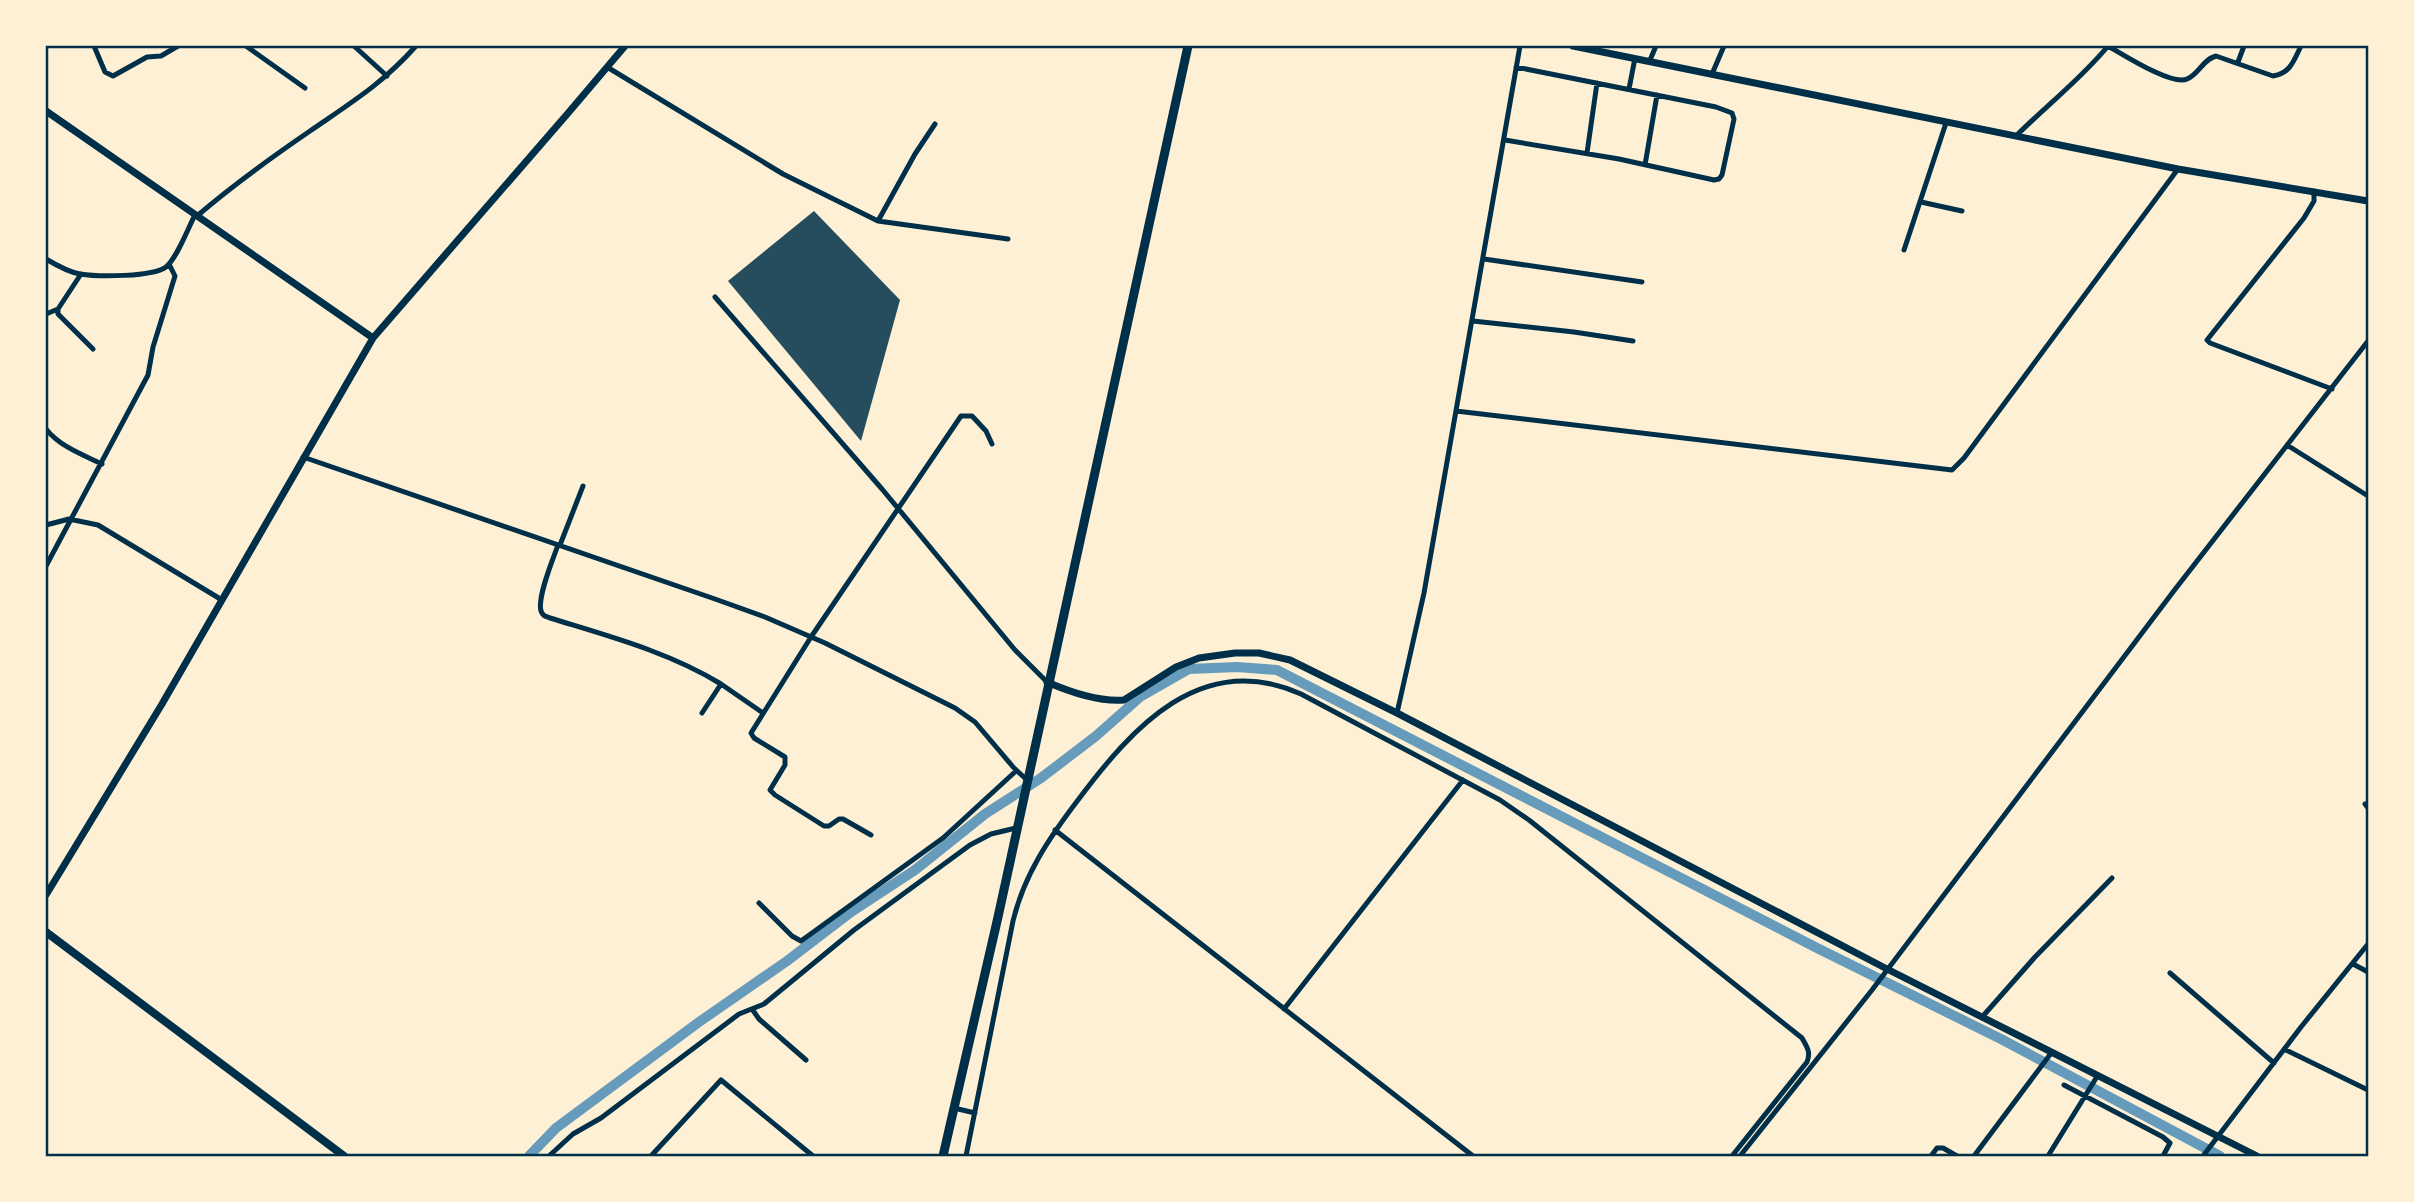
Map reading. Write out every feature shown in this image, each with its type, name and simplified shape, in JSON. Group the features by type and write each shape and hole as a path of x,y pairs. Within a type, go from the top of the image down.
{"highway":[{"path":"943,1157 1188,46"}],"main road":[{"path":"46,932 338,1155"}],"street":[{"path":"94,46 105,72 111,76 147,57 161,56 178,46"},
{"path":"246,46 305,88"},
{"path":"354,46 387,76"},
{"path":"46,259 80,274 159,272 169,264 196,216 308,132 354,103 387,76 416,46"},
{"path":"46,895 162,704 373,338 625,46"},
{"path":"1398,713 1424,593 1520,46"},
{"path":"1573,46 2178,169 2368,201"},
{"path":"1650,60 1656,46"},
{"path":"1712,74 1724,46"},
{"path":"2016,136 2074,84 2108,46 2177,81 2184,81 2193,76 2208,58 2216,56 2273,76 2283,75 2290,69 2301,46"},
{"path":"2238,62 2244,46"},
{"path":"1630,87 1635,60"},
{"path":"607,67 783,174 878,221 1008,239"},
{"path":"1505,140 1719,179 1734,119 1732,113 1726,110 1630,87 1516,68"},
{"path":"1587,153 1597,83"},
{"path":"1645,165 1657,95"},
{"path":"46,111 373,338"},
{"path":"1904,250 1946,123"},
{"path":"878,221 935,124"},
{"path":"1456,411 1952,470 1964,458 2178,169"},
{"path":"2314,191 2314,201 2304,218 2207,340 2332,389"},
{"path":"1921,202 1962,211"},
{"path":"1484,259 1642,282"},
{"path":"46,566 148,375 153,347 175,276 169,264"},
{"path":"46,314 58,309 80,274"},
{"path":"715,297 897,507 1015,650 1047,682 1069,691 1114,701 1124,700 1186,662 1223,654 1259,653 1290,660 1398,713 1885,972 1983,1016 2050,1055 2257,1157"},
{"path":"58,309 58,314 93,349"},
{"path":"1473,321 1633,341"},
{"path":"1740,1157 1877,984 2173,592 2368,341"},
{"path":"871,835 843,819 824,826 769,790 786,760 751,733 811,637 961,415 972,416 986,431 992,444"},
{"path":"46,429 50,435 68,447 102,464"},
{"path":"2287,445 2368,496"},
{"path":"303,457 753,612 811,637 968,716 1027,782"},
{"path":"583,486 545,584 541,608 545,616 693,667 763,713"},
{"path":"46,525 69,519 98,525 222,600"},
{"path":"966,1157 1018,898 1032,867 1055,830 1104,764 1142,724 1180,698 1233,681 1254,681 1283,686 1500,800 1529,820 1791,1028 1808,1048 1810,1055 1807,1062 1732,1157"},
{"path":"702,713 721,684"},
{"path":"759,903 792,936 802,941 943,838 1016,771"},
{"path":"1284,1009 1463,780"},
{"path":"550,1157 573,1134 601,1118 738,1014 764,1004 854,930 970,845 1017,825"},
{"path":"1055,830 1473,1157"},
{"path":"1983,1016 2035,957 2112,878"},
{"path":"998,917 1013,921"},
{"path":"2204,1154 2368,944"},
{"path":"2353,964 2368,972"},
{"path":"2170,973 2274,1063"},
{"path":"752,1009 759,1019 806,1060"},
{"path":"2284,1049 2368,1090"},
{"path":"1974,1157 2050,1055"},
{"path":"2048,1157 2097,1078"},
{"path":"651,1157 722,1080 813,1157"},
{"path":"2064,1086 2088,1094 2168,1141 2170,1146 2163,1157"},
{"path":"954,1108 975,1113"},
{"path":"1931,1157 1937,1148 1943,1148 1957,1157"}],"building":[{"path":"814,211 900,300 861,441 728,281"}],"waterway":[{"path":"529,1156 556,1128 851,912 915,870 985,814 1041,778 1096,736 1140,697 1189,669 1237,667 1277,670 1817,948 2001,1039 2220,1156"}]}
